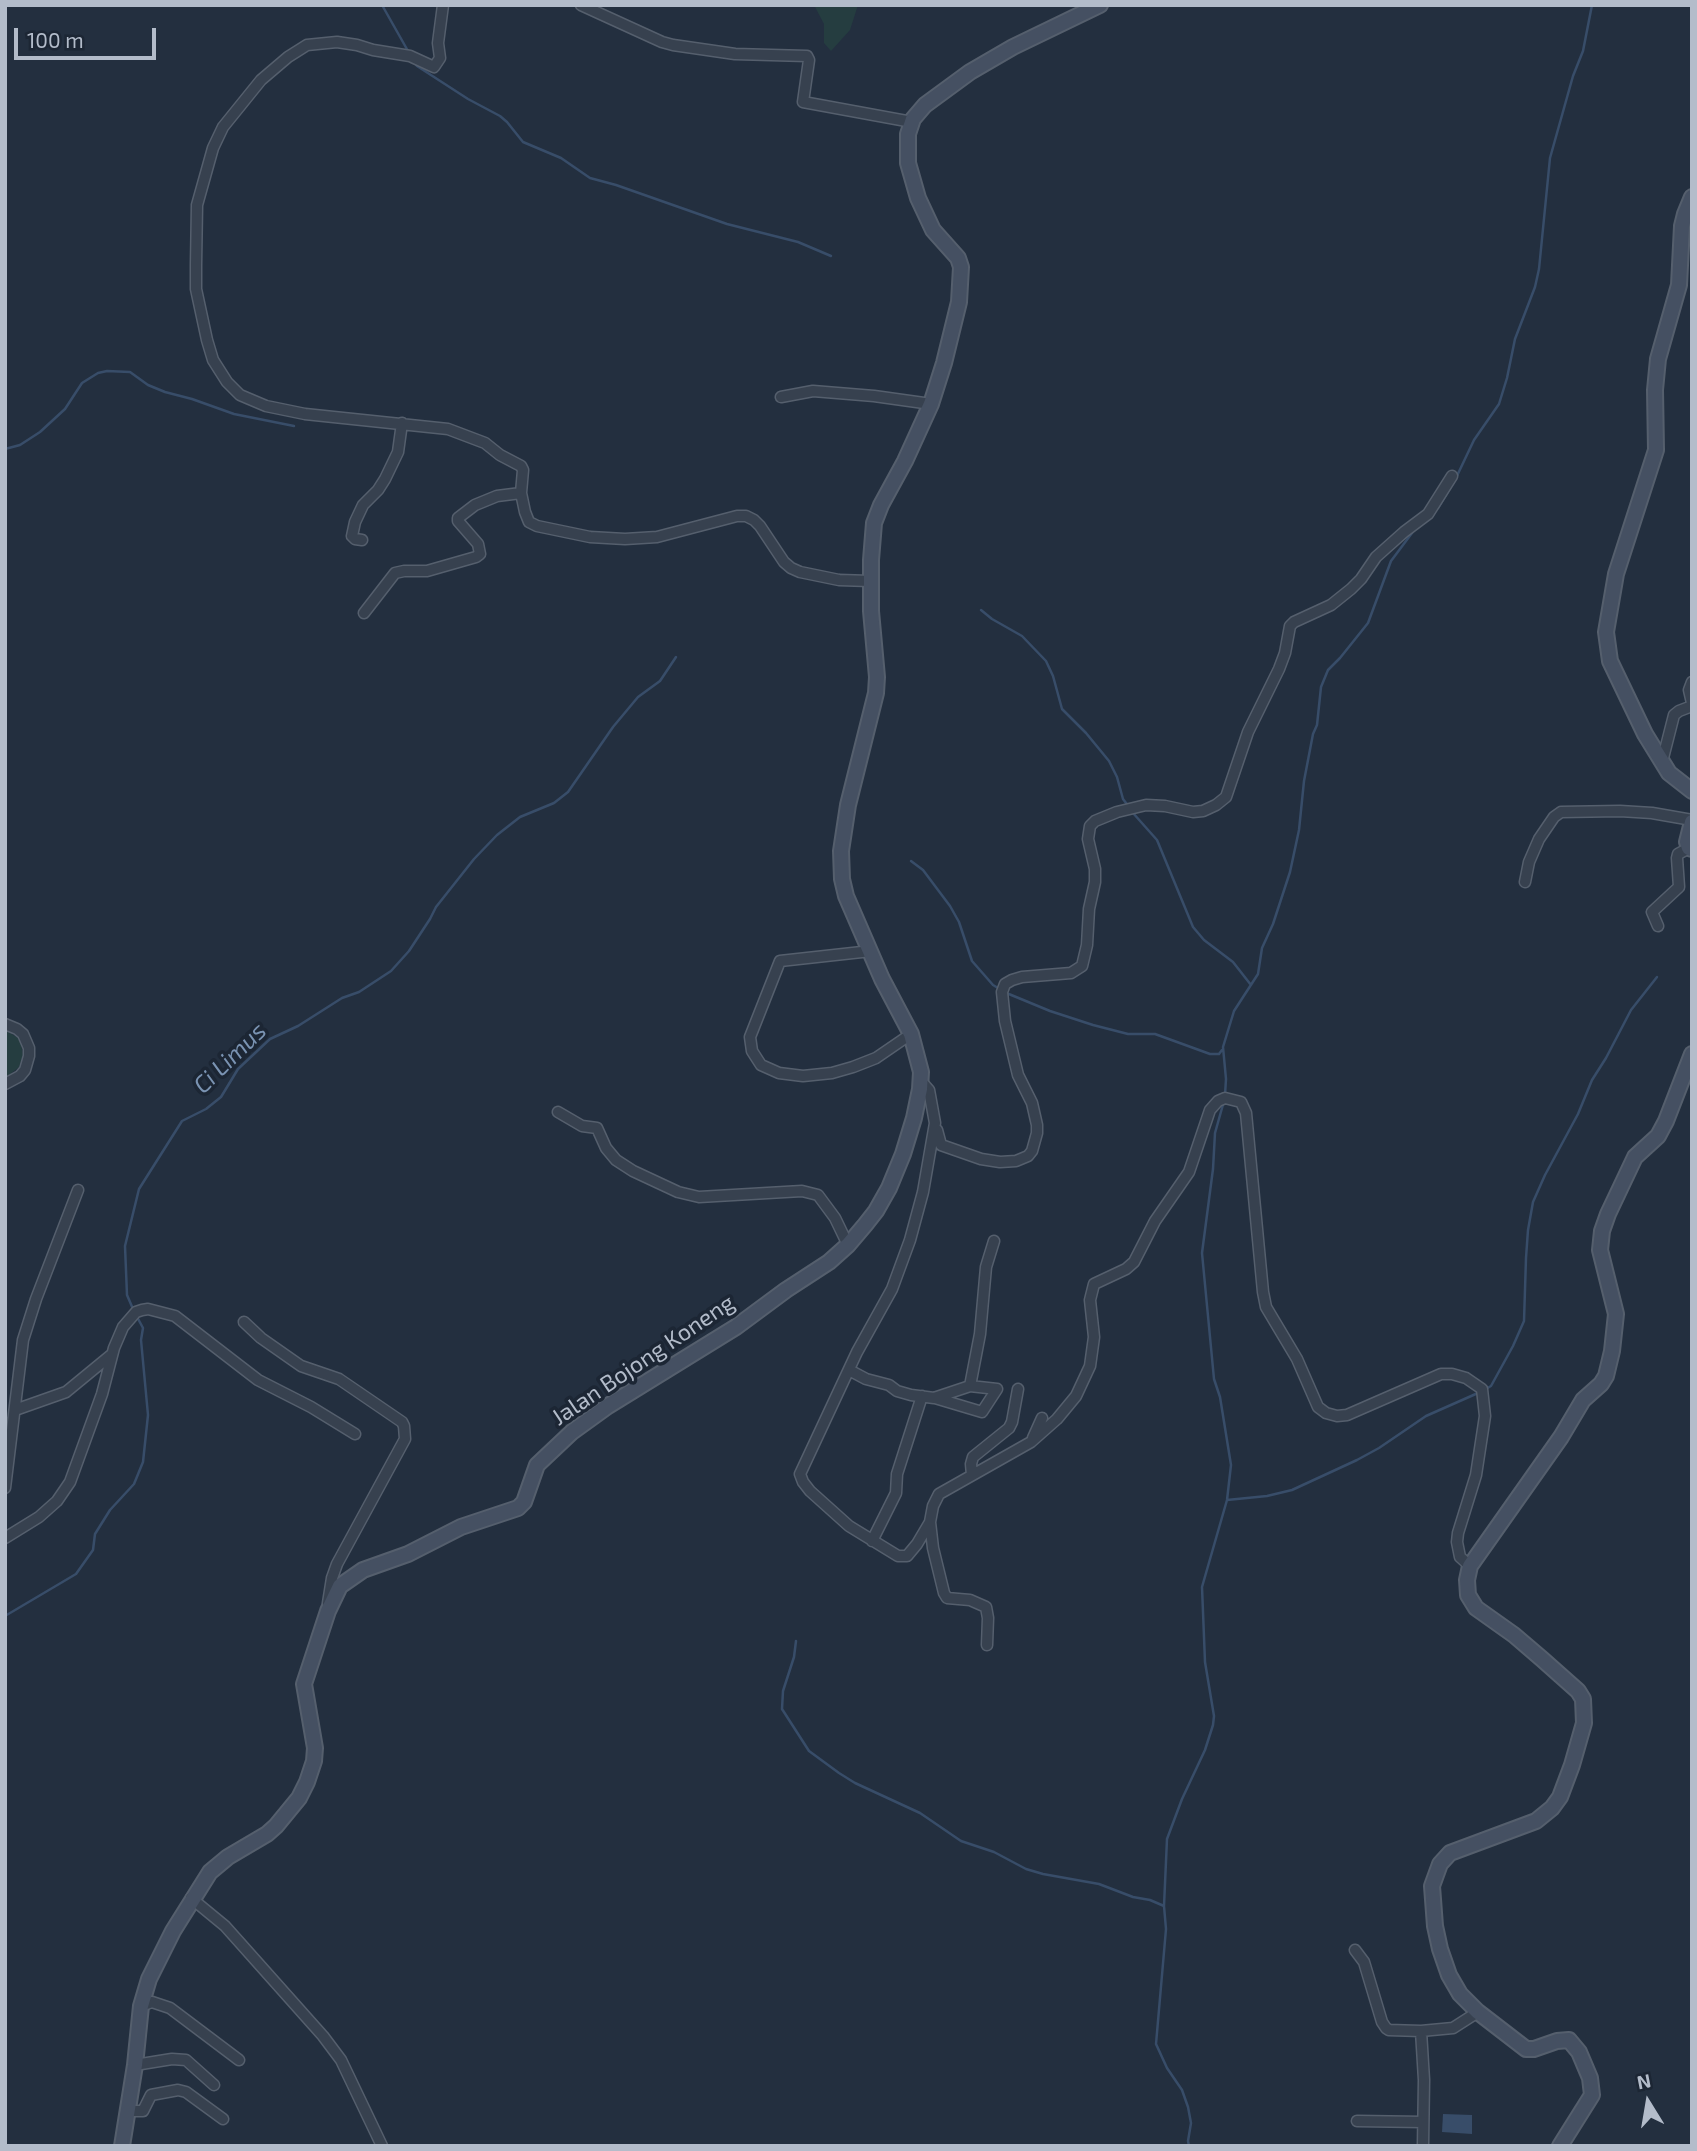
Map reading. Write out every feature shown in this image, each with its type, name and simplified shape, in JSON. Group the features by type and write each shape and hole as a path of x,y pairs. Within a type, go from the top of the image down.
{"street":[{"path":"443,5 438,43 440,58 434,66 410,56 337,42 307,45 261,79 223,127 213,148 197,205 196,289 213,360 227,382 236,392 266,406 304,414 448,429 485,443 521,466 521,493 529,522 557,532 625,539 657,537 746,516 760,526 791,568 839,580 870,581"},
{"path":"581,5 673,45 735,54 807,56 809,60 803,102 912,122"},
{"path":"871,951 780,961 750,1037 752,1051 761,1065 779,1073 803,1076 832,1073 876,1058 911,1034 882,979 871,951 846,896 840,867 848,805 876,693 870,581 874,523 931,404 959,302 961,267 958,258 933,230 914,188 906,149 908,134 912,122 925,105 978,66 1073,16 1100,5"},
{"path":"1692,197 1682,226 1679,285 1658,359 1654,458 1616,574 1606,632 1610,661 1645,734 1669,773 1692,791"},
{"path":"782,397 813,391 931,404"},
{"path":"362,540 352,536 355,522 363,505 379,490 390,470 398,452 402,423"},
{"path":"921,1081 929,1090 941,1145 981,1159 1000,1162 1016,1161 1028,1156 1032,1151 1037,1125 1032,1103 1018,1075 1005,1021 1002,992 1005,984 1012,980 1071,973 1082,966 1095,882 1088,839 1090,826 1094,821 1146,805 1165,806 1193,813 1203,811 1226,797 1248,732 1279,669 1290,626 1331,605 1351,589 1376,557 1429,514 1452,476"},
{"path":"364,613 395,573 421,572 480,554 478,544 458,518 475,505 497,496 521,493"},
{"path":"1662,762 1674,715 1692,705 1689,690 1692,682"},
{"path":"1525,882 1529,862 1539,839 1554,817 1561,812 1652,813 1692,821 1687,842 1690,849 1678,854 1677,858 1679,887 1653,909 1652,915 1658,926"},
{"path":"5,1024 23,1034 29,1048 28,1063 20,1076 5,1084"},
{"name":"Jalan Bojong Koneng","path":"122,2146 129,2111 141,2006 153,1970 191,1898 209,1872 276,1826 299,1798 307,1782 315,1748 304,1684 328,1611 340,1586 362,1570 408,1553 461,1527 518,1508 524,1502 537,1465 572,1432 608,1406 736,1327 829,1262 848,1245 876,1210 889,1188 914,1118 921,1081 911,1034"},
{"path":"1560,2146 1592,2095 1590,2078 1579,2052 1569,2040 1526,2049 1460,1994 1440,1948 1432,1886 1440,1864 1450,1853 1536,1821 1552,1808 1572,1765 1584,1723 1583,1699 1578,1691 1542,1659 1476,1608 1466,1588 1470,1566 1561,1437 1583,1400 1606,1376 1612,1351 1616,1305 1600,1250 1602,1231 1635,1157 1654,1141 1666,1121 1692,1055"},
{"path":"987,1645 986,1608 970,1600 947,1598 944,1593 933,1548 930,1522 933,1506 939,1494 1031,1442 1058,1419 1076,1396 1092,1359 1094,1337 1090,1300 1094,1284 1126,1269 1134,1262 1155,1221 1189,1172 1210,1110 1225,1098 1243,1105 1246,1113 1266,1307 1293,1352 1318,1407 1326,1413 1347,1415 1441,1374 1466,1378 1482,1389 1485,1416 1476,1475 1457,1542 1460,1557 1470,1566"},
{"path":"558,1112 582,1126 597,1128 606,1148 616,1160 678,1192 699,1197 802,1191 818,1195 835,1217 848,1245"},
{"path":"930,1522 906,1556 898,1556 849,1526 810,1491 801,1478 803,1466 849,1370 892,1289 910,1241 923,1192 935,1123"},
{"path":"5,1488 23,1340 78,1190"},
{"path":"971,1386 980,1334 986,1267 994,1241"},
{"path":"5,1538 57,1502 70,1482 102,1394 112,1354 123,1327 136,1312 148,1309 175,1317 258,1380 311,1407 355,1434"},
{"path":"244,1322 261,1338 301,1366 339,1379 404,1426 405,1439 337,1564 332,1578 328,1611"},
{"path":"15,1410 66,1392 112,1354"},
{"path":"849,1370 866,1379 889,1385 897,1391 982,1412 997,1389 971,1386 934,1398"},
{"path":"972,1475 971,1464 974,1457 1009,1428 1018,1389"},
{"path":"872,1541 896,1493 897,1474 922,1396"},
{"path":"1031,1442 1042,1418"},
{"path":"191,1898 225,1926 323,2036 341,2060 382,2146"},
{"path":"1355,1950 1364,1962 1386,2028 1421,2031 1453,2028 1478,2011"},
{"path":"141,2006 152,2001 170,2008 239,2060"},
{"path":"1421,2031 1424,2080 1423,2146"},
{"path":"135,2066 172,2059 186,2060 214,2085"},
{"path":"129,2111 143,2110 150,2095 178,2090 186,2092 223,2119"},
{"path":"1357,2121 1423,2122"}],"green space":[{"path":"814,5 858,5 850,30 831,51 824,43 824,24"},
{"path":"5,1030 18,1038 23,1055 19,1067 5,1078"}],"water":[{"path":"1443,2114 1472,2115 1472,2134 1442,2132"}],"waterway":[{"path":"382,5 408,51"},
{"path":"1438,508 1474,440 1499,404 1515,339 1535,287 1550,158 1573,76 1583,51 1592,5"},
{"path":"415,63 468,99 500,116 523,142 561,158 590,178 727,224 798,242 831,256"},
{"path":"5,449 20,445 40,432 65,409 82,383 107,371 130,372 148,385 165,392 234,414 294,426"},
{"path":"1225,1095 1223,1047 1234,1011 1258,974 1262,948 1290,872 1299,830 1304,781 1317,725 1321,687 1328,670 1368,623 1391,561 1415,529"},
{"path":"981,610 1022,636 1046,661 1062,709 1109,761 1123,799 1129,807"},
{"name":"Ci Limus","path":"133,1309 127,1295 125,1246 139,1189 182,1121 206,1109 221,1097 238,1069 270,1039 298,1026 342,998 359,992 391,971 409,951 436,907 474,859 497,835 520,817 554,803 568,792 613,727 638,697 660,681 676,657"},
{"path":"1133,813 1157,840 1193,927 1204,940 1233,962 1251,985"},
{"path":"911,861 923,870 950,906 959,922 972,961 998,988"},
{"path":"1484,1390 1491,1386 1524,1321 1528,1230 1533,1202 1578,1114 1592,1080 1631,1010 1657,977"},
{"path":"1004,992 1093,1025 1128,1034 1155,1034 1210,1054 1219,1054 1222,1050"},
{"path":"1189,2146 1191,2123 1188,2107 1182,2090 1167,2068 1156,2044 1166,1929 1164,1906 1167,1839 1205,1750 1214,1716 1205,1662 1202,1587 1227,1500 1231,1465 1220,1397 1214,1379 1202,1253 1215,1133 1224,1101"},
{"name":"Ci Limus","path":"5,1616 76,1574 93,1550 95,1534 110,1510 134,1484 143,1462 148,1415 141,1340 143,1328 136,1315"},
{"path":"1227,1500 1267,1496 1292,1490 1379,1448 1426,1416 1478,1393"},
{"path":"796,1641 783,1691 782,1709 809,1751 839,1773 920,1813 961,1841 994,1852 1026,1869 1099,1884 1164,1906"}]}
